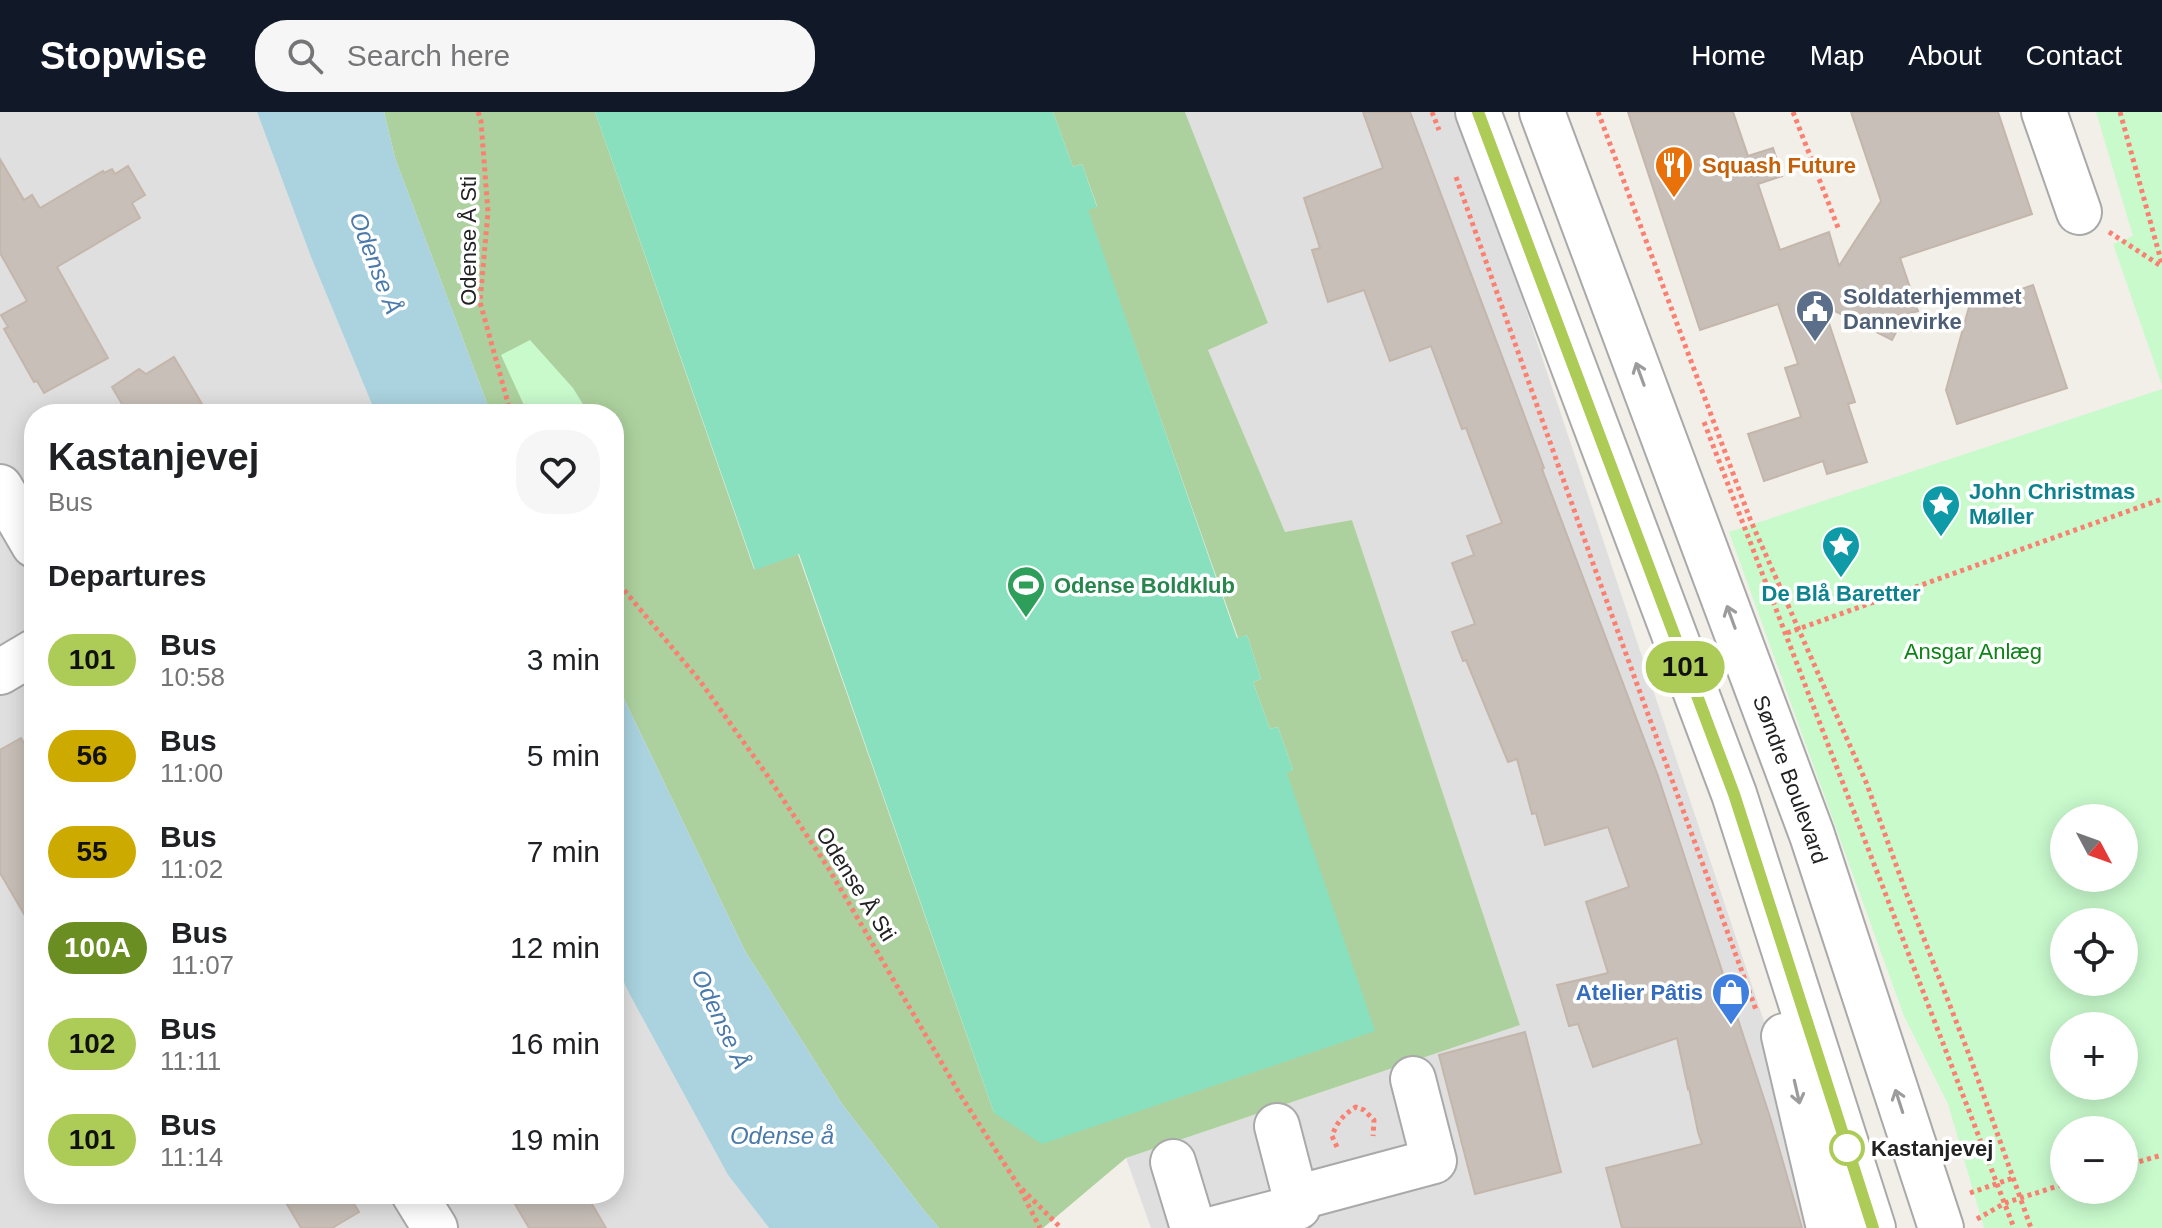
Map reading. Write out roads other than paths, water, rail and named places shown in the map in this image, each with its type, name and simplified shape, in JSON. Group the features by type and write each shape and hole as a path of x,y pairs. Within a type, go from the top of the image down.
{"street":[{"path":"1478,112 1734,794 1873,1228"},
{"name":"Søndre Boulevard","path":"1542,112 1953,1211"},
{"path":"2044,112 2079,212"},
{"path":"0,487 24,528"},
{"path":"0,672 24,658"},
{"path":"1790,971 1779,1016 1829,1228"},
{"path":"1296,1198 1434,1161 1413,1079"},
{"path":"1217,1228 1298,1207 1277,1126"},
{"path":"1173,1162 1193,1228"},
{"path":"420,1204 435,1228"}],"water":[{"name":"Odense å","path":"257,112 384,112 395,158 487,404 372,404 311,257"},
{"name":"Odense å","path":"624,699 745,951 842,1104 939,1228 769,1228 728,1175 624,983"}],"place":[{"name":"Squash Future","path":"1674,199"},
{"name":"Soldaterhjemmet Dannevirke","path":"1815,343"},
{"name":"John Christmas Møller","path":"1941,538"},
{"name":"De Blå Baretter","path":"1841,579"},
{"name":"Odense Boldklub","path":"1026,619"},
{"name":"Atelier Pâtis","path":"1731,1026"},
{"name":"Kastanjevej","path":"1847,1148"}],"water label":[{"name":"Odense Å","path":"376,263"},
{"name":"Odense Å","path":"721,1019"}],"park label":[{"name":"Ansgar Anlæg","path":"1973,651"}]}
